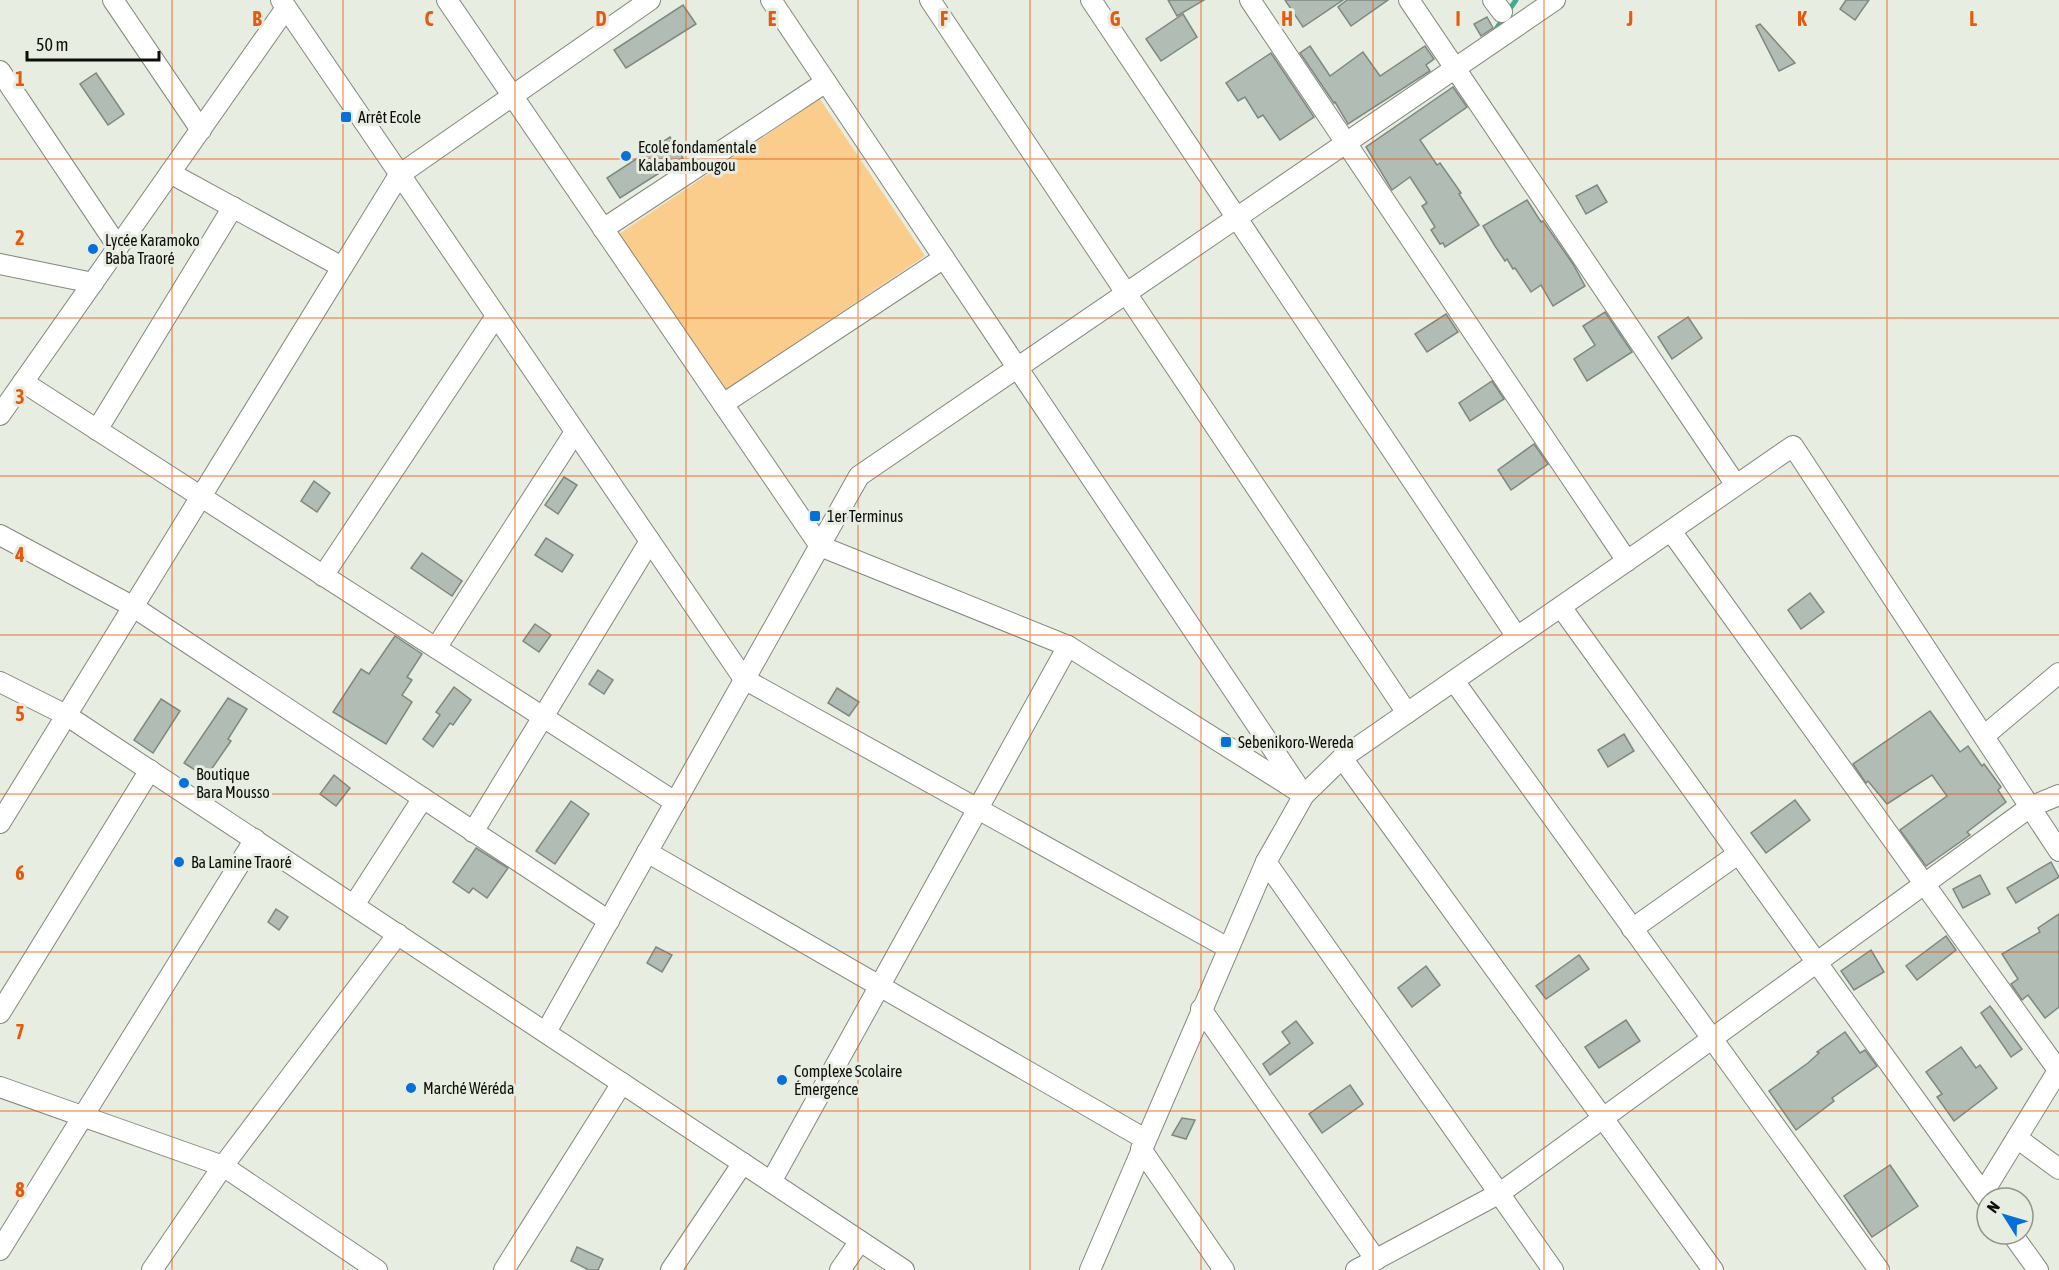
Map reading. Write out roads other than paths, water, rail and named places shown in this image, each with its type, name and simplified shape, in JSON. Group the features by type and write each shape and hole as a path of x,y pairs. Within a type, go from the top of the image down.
{"street":[{"path":"113,0 201,130"},
{"path":"447,0 820,546 1068,646 1304,795"},
{"path":"0,823 399,175 650,0"},
{"path":"771,0 1304,795"},
{"path":"930,0 1407,713"},
{"path":"1091,0 1517,637"},
{"path":"1250,0 1628,561"},
{"path":"1409,0 1736,485"},
{"path":"546,1032 859,476 1554,0"},
{"path":"0,415 201,130 284,4 744,680 1228,948"},
{"path":"0,71 118,247"},
{"path":"603,229 826,82"},
{"path":"170,173 342,267"},
{"path":"97,430 232,207"},
{"path":"723,404 944,258"},
{"path":"0,264 93,283"},
{"path":"323,576 496,316"},
{"path":"23,382 675,802"},
{"path":"436,648 575,432"},
{"path":"1090,1270 1266,862 1304,795 1342,758 1793,446 2059,851"},
{"path":"1671,531 2059,1070 1991,1186"},
{"path":"0,535 132,606 609,921"},
{"path":"473,832 650,541"},
{"path":"1561,607 1978,1186"},
{"path":"771,1182 1068,646"},
{"path":"1984,736 2059,673"},
{"path":"1454,681 1878,1270"},
{"path":"0,682 66,715 904,1270"},
{"path":"1342,758 1713,1270"},
{"path":"0,1013 150,770"},
{"path":"1356,1270 1500,1192 2030,807 2059,795"},
{"path":"354,905 423,798"},
{"path":"0,1250 255,839"},
{"path":"647,852 879,986 1143,1144 1224,1270"},
{"path":"1632,929 1738,854"},
{"path":"1266,862 1553,1270"},
{"path":"152,1270 223,1166 398,934"},
{"path":"1201,1009 1376,1260"},
{"path":"504,1270 622,1083"},
{"path":"0,1087 223,1166 377,1270"},
{"path":"2017,1138 2059,1169"},
{"path":"671,1270 742,1163"},
{"path":"840,1270 860,1240"},
{"path":"2021,1246 2038,1270"}],"waterway":[{"path":"1494,32 1516,0"}],"place":[{"name":"Arrêt Ecole","path":"346,117"},
{"name":"Ecole fondamentale Kalabambougou","path":"626,156"},
{"name":"Lycée Karamoko Baba Traoré","path":"93,249"},
{"name":"1er Terminus","path":"815,516"},
{"name":"Sebenikoro-Wereda","path":"1226,742"},
{"name":"Boutique Bara Mousso","path":"184,783"},
{"name":"Ba Lamine Traoré","path":"179,862"},
{"name":"Complexe Scolaire Émergence","path":"782,1080"},
{"name":"Marché Wéréda","path":"411,1088"}]}
